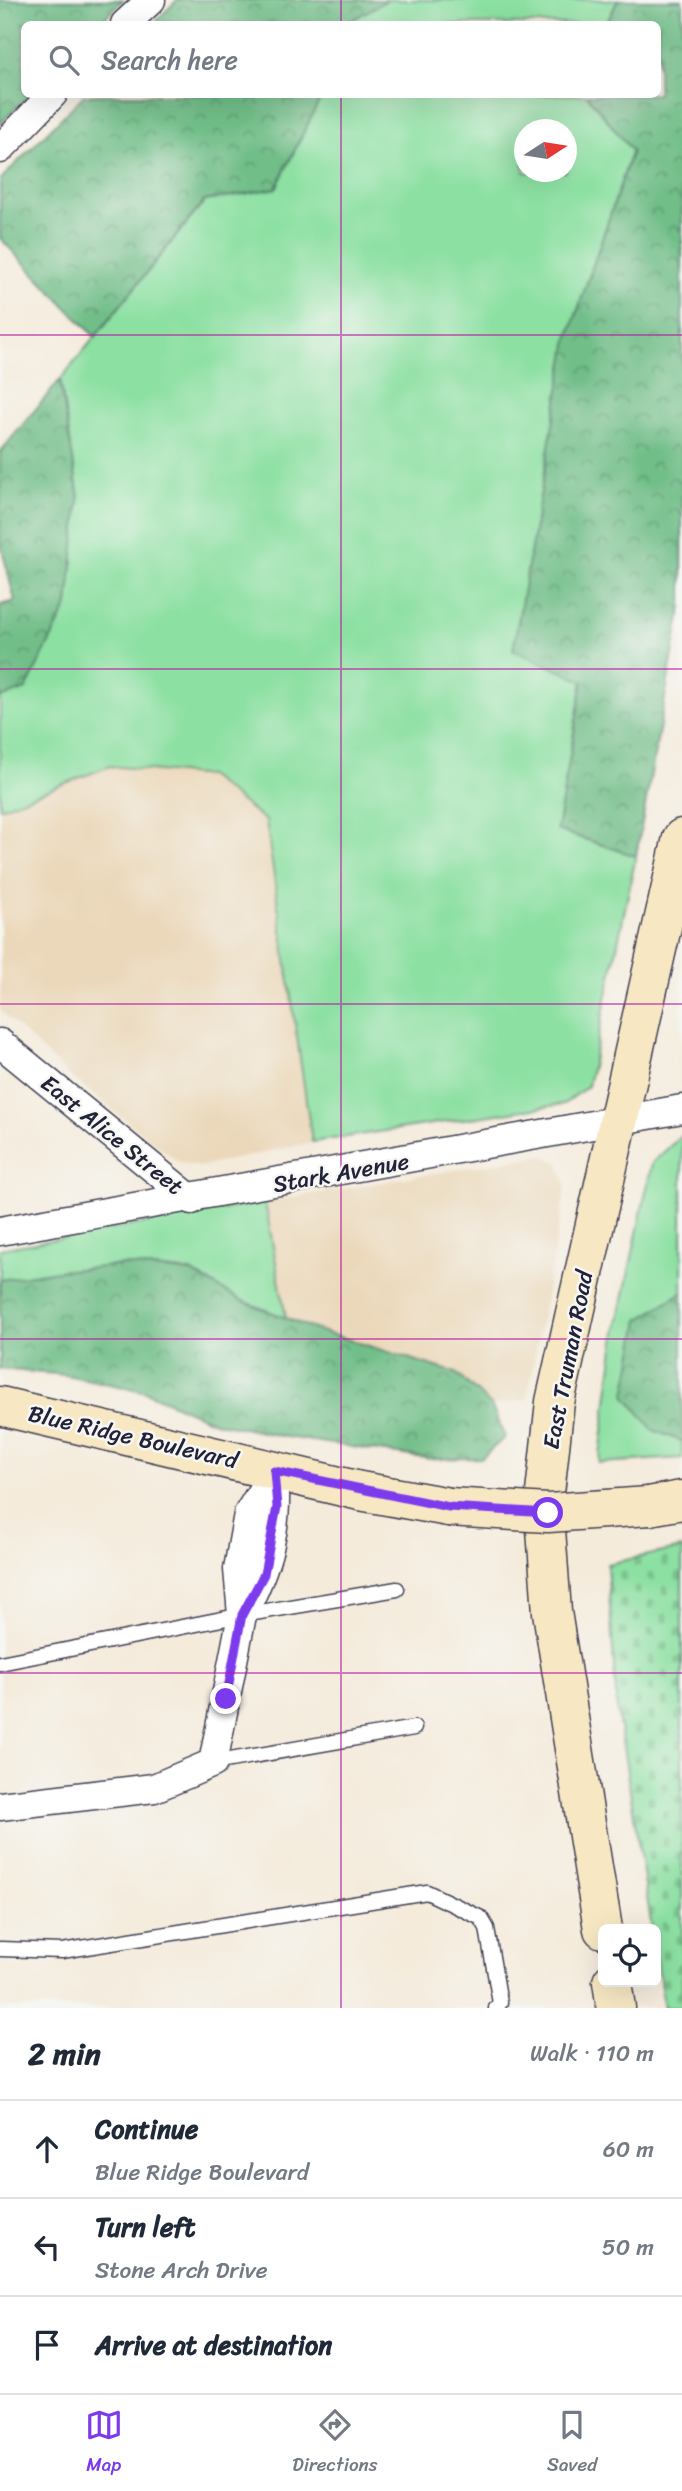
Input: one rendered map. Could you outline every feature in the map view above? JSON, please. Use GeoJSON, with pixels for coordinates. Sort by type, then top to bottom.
{"type":"FeatureCollection","features":[{"type":"Feature","properties":{"kind":"main road","name":"East Truman Road"},"geometry":{"type":"LineString","coordinates":[[602,1924],[552,1612],[544,1502],[555,1402],[682,838]]}},
{"type":"Feature","properties":{"kind":"main road","name":"Blue Ridge Boulevard"},"geometry":{"type":"LineString","coordinates":[[0,1406],[274,1471],[449,1507],[548,1513],[665,1503]]}},
{"type":"Feature","properties":{"kind":"main road"},"geometry":{"type":"LineString","coordinates":[[613,1987],[616,2008]]}},
{"type":"Feature","properties":{"kind":"street"},"geometry":{"type":"LineString","coordinates":[[128,21],[151,0]]}},
{"type":"Feature","properties":{"kind":"street"},"geometry":{"type":"LineString","coordinates":[[0,149],[49,98]]}},
{"type":"Feature","properties":{"kind":"street","name":"East Alice Street"},"geometry":{"type":"LineString","coordinates":[[0,1043],[192,1200]]}},
{"type":"Feature","properties":{"kind":"street","name":"Stark Avenue"},"geometry":{"type":"LineString","coordinates":[[0,1231],[192,1200],[619,1123],[682,1109]]}},
{"type":"Feature","properties":{"kind":"street"},"geometry":{"type":"LineString","coordinates":[[0,1806],[154,1788],[213,1763],[242,1615],[238,1569],[248,1514],[274,1471]]}},
{"type":"Feature","properties":{"kind":"lane"},"geometry":{"type":"LineString","coordinates":[[0,1664],[242,1615],[397,1589]]}},
{"type":"Feature","properties":{"kind":"lane"},"geometry":{"type":"LineString","coordinates":[[213,1763],[414,1728]]}},
{"type":"Feature","properties":{"kind":"lane"},"geometry":{"type":"LineString","coordinates":[[0,1949],[62,1951],[427,1892],[481,1918],[487,1928],[498,2005]]}},
{"type":"Feature","properties":{"kind":"shaded area"},"geometry":{"type":"Polygon","coordinates":[[[110,766],[208,776],[266,821],[312,1142],[199,1167],[177,1161],[65,1072],[0,1010],[0,808],[110,766]]]}},
{"type":"Feature","properties":{"kind":"shaded area"},"geometry":{"type":"Polygon","coordinates":[[[542,1155],[559,1163],[566,1186],[527,1400],[491,1405],[456,1373],[386,1353],[286,1318],[265,1202],[542,1155]]]}},
{"type":"Feature","properties":{"kind":"green space"},"geometry":{"type":"Polygon","coordinates":[[[0,0],[123,0],[102,21],[21,21],[21,98],[26,98],[0,124],[0,0]]]}},
{"type":"Feature","properties":{"kind":"green space"},"geometry":{"type":"Polygon","coordinates":[[[177,0],[387,0],[350,21],[156,21],[177,0]]]}},
{"type":"Feature","properties":{"kind":"green space"},"geometry":{"type":"Polygon","coordinates":[[[387,0],[618,0],[608,21],[350,21],[387,0]]]}},
{"type":"Feature","properties":{"kind":"green space"},"geometry":{"type":"Polygon","coordinates":[[[618,0],[682,0],[682,605],[636,856],[557,830],[583,681],[513,650],[568,339],[632,151],[589,98],[661,98],[661,21],[608,21],[618,0]]]}},
{"type":"Feature","properties":{"kind":"green space"},"geometry":{"type":"Polygon","coordinates":[[[81,98],[321,98],[276,188],[204,201],[95,337],[0,238],[0,180],[81,98]]]}},
{"type":"Feature","properties":{"kind":"green space"},"geometry":{"type":"Polygon","coordinates":[[[321,98],[589,98],[632,150],[568,339],[583,681],[557,830],[636,856],[588,1086],[564,1104],[312,1142],[266,821],[208,776],[110,766],[0,808],[0,698],[26,689],[68,604],[79,498],[60,380],[205,201],[276,188],[321,98]]]}},
{"type":"Feature","properties":{"kind":"green space"},"geometry":{"type":"Polygon","coordinates":[[[60,380],[79,498],[68,605],[26,689],[0,698],[0,605],[15,601],[0,541],[0,452],[60,380]]]}},
{"type":"Feature","properties":{"kind":"green space"},"geometry":{"type":"Polygon","coordinates":[[[682,1135],[682,1292],[639,1320],[653,1430],[682,1441],[682,1458],[599,1463],[616,1332],[652,1163],[682,1135]]]}},
{"type":"Feature","properties":{"kind":"green space"},"geometry":{"type":"Polygon","coordinates":[[[265,1202],[286,1318],[243,1301],[191,1272],[126,1265],[0,1280],[0,1249],[265,1202]]]}},
{"type":"Feature","properties":{"kind":"green space"},"geometry":{"type":"Polygon","coordinates":[[[126,1265],[191,1272],[243,1301],[314,1329],[456,1373],[491,1405],[505,1437],[482,1458],[431,1459],[286,1437],[214,1422],[143,1391],[66,1375],[0,1369],[0,1280],[126,1265]]]}},
{"type":"Feature","properties":{"kind":"green space"},"geometry":{"type":"Polygon","coordinates":[[[682,1292],[682,1441],[653,1430],[625,1395],[639,1320],[682,1292]]]}},
{"type":"Feature","properties":{"kind":"green space"},"geometry":{"type":"Polygon","coordinates":[[[682,1548],[682,2008],[664,2008],[661,1987],[661,1924],[651,1924],[617,1709],[607,1564],[682,1548]]]}},
{"type":"Feature","properties":{"kind":"route"},"geometry":{"type":"LineString","coordinates":[[226,1699],[242,1615],[264,1574],[277,1507],[274,1471],[360,1491],[449,1507],[548,1513]]}}]}
